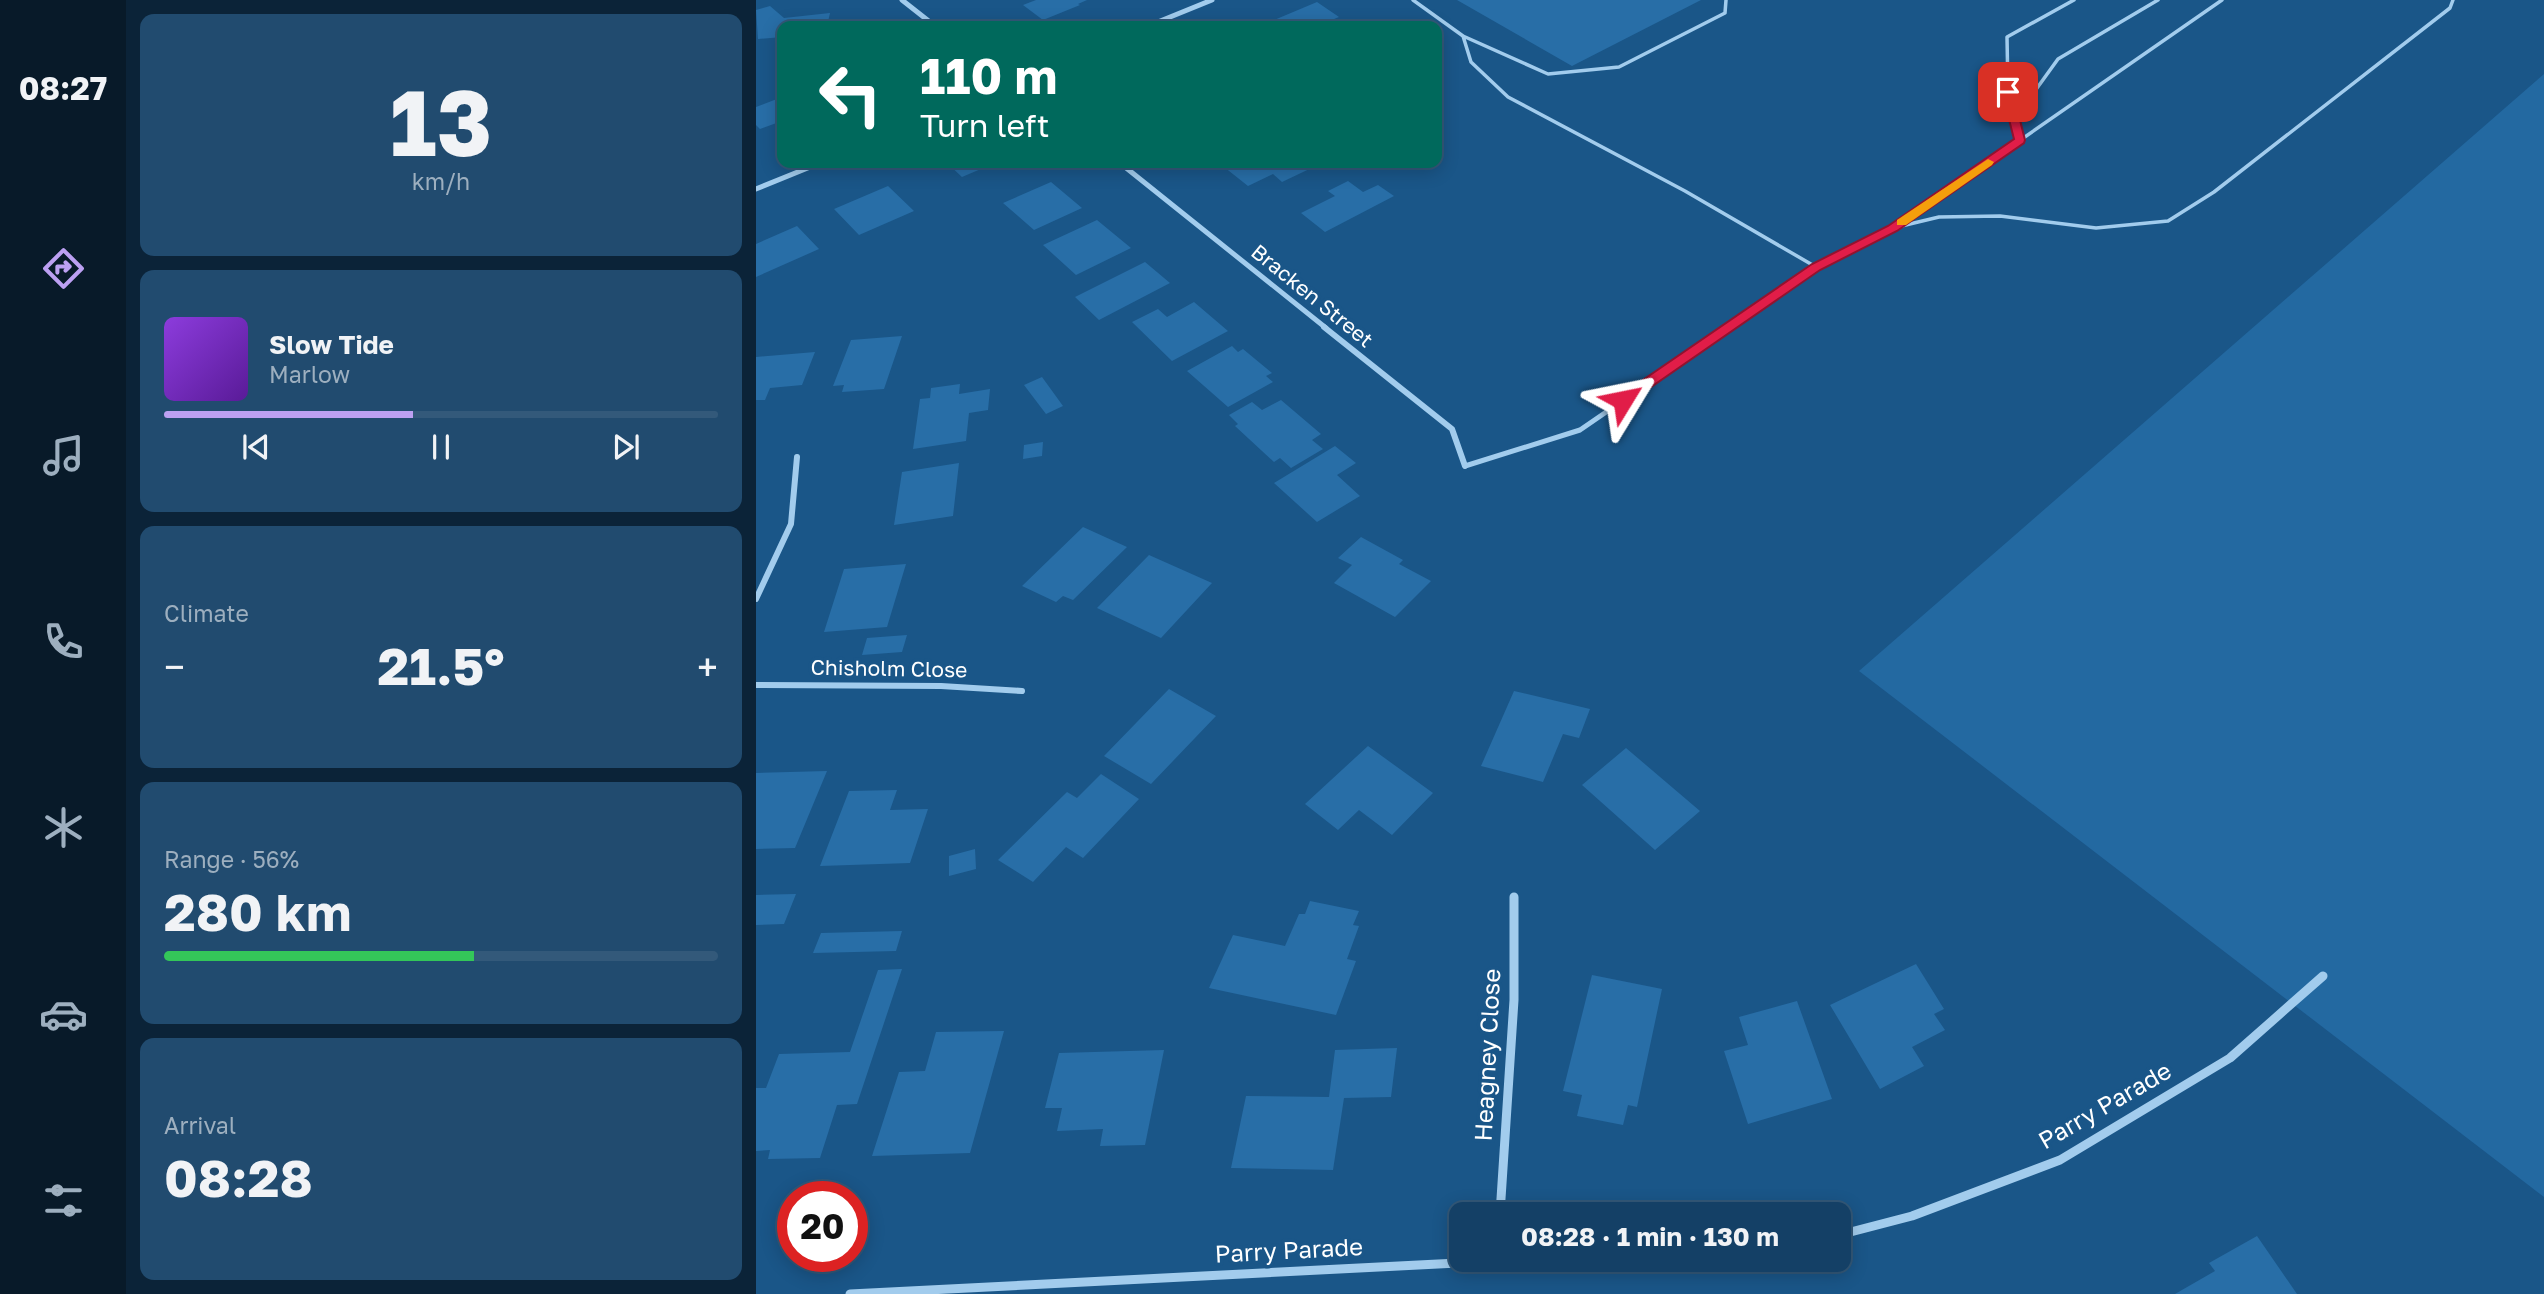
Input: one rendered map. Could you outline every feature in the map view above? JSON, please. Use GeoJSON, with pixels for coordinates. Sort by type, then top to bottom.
{"type":"FeatureCollection","features":[{"type":"Feature","properties":{"kind":"street"},"geometry":{"type":"LineString","coordinates":[[902,0],[929,21]]}},
{"type":"Feature","properties":{"kind":"street"},"geometry":{"type":"LineString","coordinates":[[1160,21],[1212,0]]}},
{"type":"Feature","properties":{"kind":"street"},"geometry":{"type":"LineString","coordinates":[[756,189],[808,168]]}},
{"type":"Feature","properties":{"kind":"street","name":"Bracken Street"},"geometry":{"type":"LineString","coordinates":[[1126,168],[1452,429],[1465,466]]}},
{"type":"Feature","properties":{"kind":"street"},"geometry":{"type":"LineString","coordinates":[[756,599],[791,524],[797,457]]}},
{"type":"Feature","properties":{"kind":"street","name":"Chisholm Close"},"geometry":{"type":"LineString","coordinates":[[756,685],[941,686],[1022,691]]}},
{"type":"Feature","properties":{"kind":"street","name":"Heagney Close"},"geometry":{"type":"LineString","coordinates":[[1501,1202],[1514,1000],[1514,897]]}},
{"type":"Feature","properties":{"kind":"street","name":"Parry Parade"},"geometry":{"type":"LineString","coordinates":[[1851,1232],[1912,1216],[2060,1160],[2230,1058],[2323,976]]}},
{"type":"Feature","properties":{"kind":"street","name":"Parry Parade"},"geometry":{"type":"LineString","coordinates":[[850,1294],[1449,1264]]}},
{"type":"Feature","properties":{"kind":"lane"},"geometry":{"type":"LineString","coordinates":[[1413,0],[1463,36],[1548,74],[1619,67],[1725,13],[1726,0]]}},
{"type":"Feature","properties":{"kind":"lane"},"geometry":{"type":"LineString","coordinates":[[2020,140],[2008,92],[2007,37],[2074,0]]}},
{"type":"Feature","properties":{"kind":"lane"},"geometry":{"type":"LineString","coordinates":[[2014,120],[2058,60],[2158,0]]}},
{"type":"Feature","properties":{"kind":"lane"},"geometry":{"type":"LineString","coordinates":[[1465,466],[1580,430],[1816,267],[1893,228],[2222,0]]}},
{"type":"Feature","properties":{"kind":"lane"},"geometry":{"type":"LineString","coordinates":[[1893,228],[1939,217],[2000,216],[2096,228],[2168,221],[2214,192],[2450,8],[2453,0]]}},
{"type":"Feature","properties":{"kind":"lane"},"geometry":{"type":"LineString","coordinates":[[1463,36],[1471,62],[1508,97],[1685,191],[1816,267]]}},
{"type":"Feature","properties":{"kind":"shaded area"},"geometry":{"type":"Polygon","coordinates":[[[2544,74],[2544,1197],[1859,671],[2544,74]]]}},
{"type":"Feature","properties":{"kind":"building"},"geometry":{"type":"Polygon","coordinates":[[[1036,0],[1087,0],[1043,20],[1023,5],[1036,0]]]}},
{"type":"Feature","properties":{"kind":"building"},"geometry":{"type":"Polygon","coordinates":[[[1457,0],[1701,0],[1572,66],[1457,0]]]}},
{"type":"Feature","properties":{"kind":"building"},"geometry":{"type":"Polygon","coordinates":[[[1317,2],[1339,17],[1329,21],[1272,21],[1317,2]]]}},
{"type":"Feature","properties":{"kind":"building"},"geometry":{"type":"Polygon","coordinates":[[[770,6],[784,18],[830,13],[828,21],[777,21],[777,37],[758,39],[756,10],[770,6]]]}},
{"type":"Feature","properties":{"kind":"building"},"geometry":{"type":"Polygon","coordinates":[[[777,99],[777,123],[760,129],[756,125],[756,107],[777,99]]]}},
{"type":"Feature","properties":{"kind":"building"},"geometry":{"type":"Polygon","coordinates":[[[952,168],[983,168],[962,177],[952,168]]]}},
{"type":"Feature","properties":{"kind":"building"},"geometry":{"type":"Polygon","coordinates":[[[1225,168],[1311,168],[1282,182],[1273,174],[1248,186],[1225,168]]]}},
{"type":"Feature","properties":{"kind":"building"},"geometry":{"type":"Polygon","coordinates":[[[1348,181],[1363,192],[1378,185],[1394,196],[1325,232],[1301,213],[1335,196],[1328,191],[1348,181]]]}},
{"type":"Feature","properties":{"kind":"building"},"geometry":{"type":"Polygon","coordinates":[[[1051,182],[1082,208],[1034,230],[1003,203],[1051,182]]]}},
{"type":"Feature","properties":{"kind":"building"},"geometry":{"type":"Polygon","coordinates":[[[888,186],[914,211],[859,235],[834,209],[888,186]]]}},
{"type":"Feature","properties":{"kind":"building"},"geometry":{"type":"Polygon","coordinates":[[[1097,220],[1131,248],[1076,275],[1043,245],[1097,220]]]}},
{"type":"Feature","properties":{"kind":"building"},"geometry":{"type":"Polygon","coordinates":[[[797,226],[819,249],[756,277],[756,244],[797,226]]]}},
{"type":"Feature","properties":{"kind":"building"},"geometry":{"type":"Polygon","coordinates":[[[1145,262],[1170,283],[1099,320],[1075,297],[1145,262]]]}},
{"type":"Feature","properties":{"kind":"building"},"geometry":{"type":"Polygon","coordinates":[[[1194,302],[1228,331],[1172,361],[1132,322],[1158,309],[1167,317],[1194,302]]]}},
{"type":"Feature","properties":{"kind":"building"},"geometry":{"type":"Polygon","coordinates":[[[902,336],[884,389],[842,392],[844,385],[833,386],[851,340],[902,336]]]}},
{"type":"Feature","properties":{"kind":"building"},"geometry":{"type":"Polygon","coordinates":[[[1232,346],[1238,352],[1243,349],[1272,373],[1266,376],[1273,382],[1228,407],[1187,371],[1232,346]]]}},
{"type":"Feature","properties":{"kind":"building"},"geometry":{"type":"Polygon","coordinates":[[[815,352],[802,385],[770,388],[765,400],[756,400],[756,357],[815,352]]]}},
{"type":"Feature","properties":{"kind":"building"},"geometry":{"type":"Polygon","coordinates":[[[1042,377],[1063,406],[1046,414],[1024,385],[1042,377]]]}},
{"type":"Feature","properties":{"kind":"building"},"geometry":{"type":"Polygon","coordinates":[[[960,384],[959,394],[990,389],[988,410],[969,413],[966,441],[913,449],[920,399],[930,398],[931,388],[960,384]]]}},
{"type":"Feature","properties":{"kind":"building"},"geometry":{"type":"Polygon","coordinates":[[[1281,400],[1321,434],[1312,440],[1323,449],[1291,468],[1280,458],[1274,462],[1235,426],[1238,424],[1229,415],[1252,402],[1262,410],[1281,400]]]}},
{"type":"Feature","properties":{"kind":"building"},"geometry":{"type":"Polygon","coordinates":[[[1043,442],[1042,456],[1023,459],[1024,445],[1043,442]]]}},
{"type":"Feature","properties":{"kind":"building"},"geometry":{"type":"Polygon","coordinates":[[[1335,446],[1356,463],[1337,475],[1360,496],[1317,522],[1274,483],[1335,446]]]}},
{"type":"Feature","properties":{"kind":"building"},"geometry":{"type":"Polygon","coordinates":[[[959,463],[953,516],[894,525],[902,472],[959,463]]]}},
{"type":"Feature","properties":{"kind":"building"},"geometry":{"type":"Polygon","coordinates":[[[1083,527],[1127,547],[1073,600],[1063,596],[1056,602],[1022,586],[1083,527]]]}},
{"type":"Feature","properties":{"kind":"building"},"geometry":{"type":"Polygon","coordinates":[[[1361,537],[1403,560],[1399,564],[1431,581],[1395,617],[1334,583],[1352,565],[1338,558],[1361,537]]]}},
{"type":"Feature","properties":{"kind":"building"},"geometry":{"type":"Polygon","coordinates":[[[1149,555],[1212,583],[1161,638],[1097,608],[1149,555]]]}},
{"type":"Feature","properties":{"kind":"building"},"geometry":{"type":"Polygon","coordinates":[[[906,564],[887,627],[824,632],[844,569],[906,564]]]}},
{"type":"Feature","properties":{"kind":"building"},"geometry":{"type":"Polygon","coordinates":[[[907,635],[902,652],[862,655],[867,638],[907,635]]]}},
{"type":"Feature","properties":{"kind":"building"},"geometry":{"type":"Polygon","coordinates":[[[1169,689],[1216,716],[1151,784],[1104,756],[1169,689]]]}},
{"type":"Feature","properties":{"kind":"building"},"geometry":{"type":"Polygon","coordinates":[[[1514,691],[1590,709],[1579,738],[1563,734],[1543,782],[1481,766],[1514,691]]]}},
{"type":"Feature","properties":{"kind":"building"},"geometry":{"type":"Polygon","coordinates":[[[1368,746],[1433,793],[1392,835],[1359,810],[1338,830],[1305,804],[1368,746]]]}},
{"type":"Feature","properties":{"kind":"building"},"geometry":{"type":"Polygon","coordinates":[[[1626,748],[1700,811],[1655,850],[1582,785],[1626,748]]]}},
{"type":"Feature","properties":{"kind":"building"},"geometry":{"type":"Polygon","coordinates":[[[827,771],[795,848],[756,849],[756,773],[827,771]]]}},
{"type":"Feature","properties":{"kind":"building"},"geometry":{"type":"Polygon","coordinates":[[[1101,774],[1139,799],[1083,858],[1066,847],[1033,882],[998,860],[1067,792],[1077,798],[1101,774]]]}},
{"type":"Feature","properties":{"kind":"building"},"geometry":{"type":"Polygon","coordinates":[[[897,790],[890,810],[928,809],[910,863],[820,866],[849,791],[897,790]]]}},
{"type":"Feature","properties":{"kind":"building"},"geometry":{"type":"Polygon","coordinates":[[[975,849],[976,869],[949,876],[949,856],[975,849]]]}},
{"type":"Feature","properties":{"kind":"building"},"geometry":{"type":"Polygon","coordinates":[[[796,894],[784,924],[756,925],[756,895],[796,894]]]}},
{"type":"Feature","properties":{"kind":"building"},"geometry":{"type":"Polygon","coordinates":[[[1310,901],[1359,911],[1353,925],[1359,926],[1347,959],[1356,961],[1336,1015],[1209,988],[1233,935],[1285,946],[1299,914],[1305,914],[1310,901]]]}},
{"type":"Feature","properties":{"kind":"building"},"geometry":{"type":"Polygon","coordinates":[[[902,931],[896,951],[813,953],[821,933],[902,931]]]}},
{"type":"Feature","properties":{"kind":"building"},"geometry":{"type":"Polygon","coordinates":[[[1916,964],[1944,1009],[1934,1014],[1945,1030],[1912,1047],[1924,1066],[1880,1089],[1830,1005],[1916,964]]]}},
{"type":"Feature","properties":{"kind":"building"},"geometry":{"type":"Polygon","coordinates":[[[902,969],[857,1104],[837,1105],[820,1158],[768,1159],[770,1150],[756,1151],[756,1088],[766,1088],[779,1054],[850,1052],[878,970],[902,969]]]}},
{"type":"Feature","properties":{"kind":"building"},"geometry":{"type":"Polygon","coordinates":[[[1592,975],[1662,989],[1637,1107],[1628,1105],[1623,1125],[1577,1116],[1582,1095],[1563,1091],[1592,975]]]}},
{"type":"Feature","properties":{"kind":"building"},"geometry":{"type":"Polygon","coordinates":[[[1797,1001],[1832,1099],[1748,1124],[1724,1051],[1748,1045],[1739,1017],[1797,1001]]]}},
{"type":"Feature","properties":{"kind":"building"},"geometry":{"type":"Polygon","coordinates":[[[1004,1031],[970,1153],[872,1156],[899,1072],[925,1071],[936,1032],[1004,1031]]]}},
{"type":"Feature","properties":{"kind":"building"},"geometry":{"type":"Polygon","coordinates":[[[1397,1048],[1391,1097],[1344,1098],[1333,1170],[1231,1168],[1246,1096],[1329,1097],[1335,1050],[1397,1048]]]}},
{"type":"Feature","properties":{"kind":"building"},"geometry":{"type":"Polygon","coordinates":[[[1164,1050],[1145,1145],[1100,1146],[1103,1129],[1057,1131],[1062,1108],[1045,1108],[1059,1053],[1164,1050]]]}},
{"type":"Feature","properties":{"kind":"building"},"geometry":{"type":"Polygon","coordinates":[[[2257,1236],[2297,1294],[2175,1294],[2215,1271],[2209,1263],[2257,1236]]]}},
{"type":"Feature","properties":{"kind":"slow traffic"},"geometry":{"type":"LineString","coordinates":[[1902,222],[1988,162]]}},
{"type":"Feature","properties":{"kind":"route"},"geometry":{"type":"LineString","coordinates":[[1623,400],[1816,267],[1893,228],[2020,140],[2008,92]]}}]}
